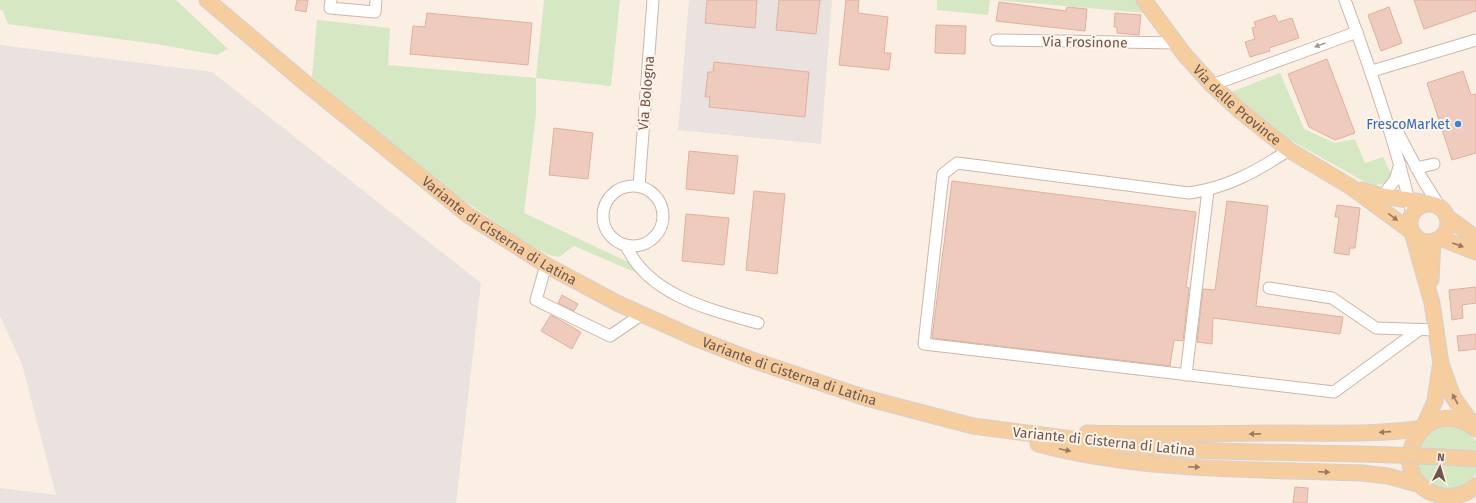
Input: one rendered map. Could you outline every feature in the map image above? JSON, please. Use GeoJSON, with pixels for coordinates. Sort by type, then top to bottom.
{"type":"FeatureCollection","features":[{"type":"Feature","properties":{"kind":"main road","name":"Variante di Cisterna di Latina"},"geometry":{"type":"LineString","coordinates":[[207,0],[454,205],[508,243],[546,266],[641,315],[726,350],[866,398],[973,426],[1118,446],[1204,451],[1376,453],[1476,459]]}},
{"type":"Feature","properties":{"kind":"main road","name":"Via delle Province"},"geometry":{"type":"LineString","coordinates":[[1144,0],[1175,43],[1212,85],[1239,110],[1289,150],[1351,187],[1421,240],[1437,240],[1476,252]]}},
{"type":"Feature","properties":{"kind":"main road","name":"Via delle Province"},"geometry":{"type":"LineString","coordinates":[[1351,187],[1410,206]]}},
{"type":"Feature","properties":{"kind":"main road"},"geometry":{"type":"LineString","coordinates":[[1432,303],[1412,232],[1410,206],[1416,208],[1438,209],[1476,238]]}},
{"type":"Feature","properties":{"kind":"main road"},"geometry":{"type":"LineString","coordinates":[[1438,209],[1447,229],[1437,240],[1431,261],[1432,303],[1441,364],[1453,397],[1476,429]]}},
{"type":"Feature","properties":{"kind":"main road"},"geometry":{"type":"LineString","coordinates":[[1424,428],[1435,401],[1441,364]]}},
{"type":"Feature","properties":{"kind":"main road"},"geometry":{"type":"LineString","coordinates":[[1476,429],[1466,422],[1456,419],[1444,419],[1433,422],[1424,428],[1414,440],[1410,456],[1410,467],[1414,477],[1421,485],[1439,499],[1464,494],[1476,486]]}},
{"type":"Feature","properties":{"kind":"main road"},"geometry":{"type":"LineString","coordinates":[[973,426],[1082,433],[1168,435],[1376,433],[1424,428]]}},
{"type":"Feature","properties":{"kind":"main road"},"geometry":{"type":"LineString","coordinates":[[973,426],[1051,447],[1109,458],[1198,467],[1377,474],[1421,485]]}},
{"type":"Feature","properties":{"kind":"main road"},"geometry":{"type":"LineString","coordinates":[[1470,503],[1476,489]]}},
{"type":"Feature","properties":{"kind":"street"},"geometry":{"type":"LineString","coordinates":[[331,0],[330,8],[375,12],[376,0]]}},
{"type":"Feature","properties":{"kind":"street","name":"Via Bologna"},"geometry":{"type":"LineString","coordinates":[[639,186],[654,0]]}},
{"type":"Feature","properties":{"kind":"street"},"geometry":{"type":"LineString","coordinates":[[1345,0],[1382,102],[1400,161],[1410,206]]}},
{"type":"Feature","properties":{"kind":"street"},"geometry":{"type":"LineString","coordinates":[[1212,85],[1357,32]]}},
{"type":"Feature","properties":{"kind":"street","name":"Via Frosinone"},"geometry":{"type":"LineString","coordinates":[[996,40],[1175,43]]}},
{"type":"Feature","properties":{"kind":"street"},"geometry":{"type":"LineString","coordinates":[[1372,71],[1476,40]]}},
{"type":"Feature","properties":{"kind":"street"},"geometry":{"type":"LineString","coordinates":[[1382,102],[1438,209]]}},
{"type":"Feature","properties":{"kind":"street"},"geometry":{"type":"LineString","coordinates":[[1289,150],[1256,172],[1208,190],[1189,193],[957,163],[943,174],[924,344],[1334,392],[1419,330]]}},
{"type":"Feature","properties":{"kind":"street"},"geometry":{"type":"LineString","coordinates":[[1382,196],[1395,180],[1400,161]]}},
{"type":"Feature","properties":{"kind":"street"},"geometry":{"type":"LineString","coordinates":[[1416,168],[1434,164]]}},
{"type":"Feature","properties":{"kind":"street"},"geometry":{"type":"LineString","coordinates":[[628,186],[639,186],[648,190],[656,197],[662,206],[663,217],[658,232],[647,243],[637,246],[626,245],[616,241],[609,234],[604,225],[603,215],[605,204],[610,196],[618,189],[628,186]]}},
{"type":"Feature","properties":{"kind":"street"},"geometry":{"type":"LineString","coordinates":[[1186,375],[1208,190]]}},
{"type":"Feature","properties":{"kind":"street"},"geometry":{"type":"LineString","coordinates":[[626,245],[634,261],[641,269],[653,280],[672,292],[718,312],[758,323]]}},
{"type":"Feature","properties":{"kind":"street"},"geometry":{"type":"LineString","coordinates":[[546,266],[536,300],[610,336],[641,315]]}},
{"type":"Feature","properties":{"kind":"street"},"geometry":{"type":"LineString","coordinates":[[1269,288],[1332,298],[1376,328],[1436,330]]}},
{"type":"Feature","properties":{"kind":"shaded area"},"geometry":{"type":"Polygon","coordinates":[[[689,0],[832,0],[821,144],[678,130],[689,0]]]}},
{"type":"Feature","properties":{"kind":"shaded area"},"geometry":{"type":"Polygon","coordinates":[[[0,45],[212,72],[481,283],[456,503],[0,503],[0,488],[56,495],[22,364],[0,316],[0,45]]]}},
{"type":"Feature","properties":{"kind":"green space"},"geometry":{"type":"Polygon","coordinates":[[[0,0],[176,0],[228,49],[217,55],[156,44],[8,24],[3,11],[0,9],[0,0]]]}},
{"type":"Feature","properties":{"kind":"green space"},"geometry":{"type":"Polygon","coordinates":[[[544,0],[620,0],[611,86],[536,78],[544,0]]]}},
{"type":"Feature","properties":{"kind":"green space"},"geometry":{"type":"Polygon","coordinates":[[[937,0],[990,0],[988,15],[937,10],[937,0]]]}},
{"type":"Feature","properties":{"kind":"green space"},"geometry":{"type":"Polygon","coordinates":[[[995,0],[1138,0],[1146,13],[995,0]]]}},
{"type":"Feature","properties":{"kind":"green space"},"geometry":{"type":"Polygon","coordinates":[[[317,20],[390,28],[388,65],[536,78],[536,114],[524,213],[628,262],[637,273],[574,246],[559,257],[549,255],[528,244],[444,187],[312,77],[317,20]]]}},
{"type":"Feature","properties":{"kind":"green space"},"geometry":{"type":"Polygon","coordinates":[[[1280,73],[1304,129],[1335,143],[1355,139],[1365,163],[1383,157],[1392,176],[1387,183],[1372,186],[1283,136],[1231,92],[1280,73]]]}},
{"type":"Feature","properties":{"kind":"green space"},"geometry":{"type":"Polygon","coordinates":[[[1455,425],[1465,429],[1476,441],[1476,474],[1468,483],[1459,488],[1439,488],[1429,484],[1422,477],[1418,467],[1418,448],[1421,441],[1433,428],[1455,425]]]}},
{"type":"Feature","properties":{"kind":"building"},"geometry":{"type":"Polygon","coordinates":[[[297,0],[308,0],[306,12],[295,10],[297,0]]]}},
{"type":"Feature","properties":{"kind":"building"},"geometry":{"type":"Polygon","coordinates":[[[707,0],[757,0],[755,28],[705,23],[707,0]]]}},
{"type":"Feature","properties":{"kind":"building"},"geometry":{"type":"Polygon","coordinates":[[[779,0],[820,0],[816,34],[776,30],[779,0]]]}},
{"type":"Feature","properties":{"kind":"building"},"geometry":{"type":"Polygon","coordinates":[[[846,0],[859,0],[858,13],[888,17],[884,53],[891,53],[889,70],[839,65],[846,0]]]}},
{"type":"Feature","properties":{"kind":"building"},"geometry":{"type":"Polygon","coordinates":[[[1414,0],[1476,0],[1476,11],[1424,29],[1414,0]]]}},
{"type":"Feature","properties":{"kind":"building"},"geometry":{"type":"Polygon","coordinates":[[[999,2],[1066,11],[1067,7],[1087,9],[1085,31],[996,21],[999,2]]]}},
{"type":"Feature","properties":{"kind":"building"},"geometry":{"type":"Polygon","coordinates":[[[1389,7],[1402,43],[1381,51],[1368,15],[1389,7]]]}},
{"type":"Feature","properties":{"kind":"building"},"geometry":{"type":"Polygon","coordinates":[[[427,13],[532,23],[528,65],[410,54],[413,26],[425,27],[427,13]]]}},
{"type":"Feature","properties":{"kind":"building"},"geometry":{"type":"Polygon","coordinates":[[[1115,13],[1141,15],[1139,35],[1117,33],[1117,27],[1114,27],[1115,13]]]}},
{"type":"Feature","properties":{"kind":"building"},"geometry":{"type":"Polygon","coordinates":[[[1275,15],[1278,22],[1292,18],[1299,38],[1269,48],[1270,51],[1250,57],[1245,42],[1255,39],[1252,28],[1256,27],[1254,22],[1275,15]]]}},
{"type":"Feature","properties":{"kind":"building"},"geometry":{"type":"Polygon","coordinates":[[[936,25],[966,26],[965,54],[935,53],[936,25]]]}},
{"type":"Feature","properties":{"kind":"building"},"geometry":{"type":"Polygon","coordinates":[[[1327,59],[1355,133],[1335,140],[1309,127],[1288,74],[1327,59]]]}},
{"type":"Feature","properties":{"kind":"building"},"geometry":{"type":"Polygon","coordinates":[[[714,62],[809,72],[805,117],[709,107],[710,97],[705,97],[708,72],[713,72],[714,62]]]}},
{"type":"Feature","properties":{"kind":"building","name":"FrescoMarket"},"geometry":{"type":"Polygon","coordinates":[[[1463,71],[1471,95],[1476,94],[1476,153],[1452,160],[1427,83],[1463,71]]]}},
{"type":"Feature","properties":{"kind":"building"},"geometry":{"type":"Polygon","coordinates":[[[554,128],[593,133],[588,179],[549,175],[554,128]]]}},
{"type":"Feature","properties":{"kind":"building"},"geometry":{"type":"Polygon","coordinates":[[[689,151],[738,156],[734,194],[686,189],[689,151]]]}},
{"type":"Feature","properties":{"kind":"building"},"geometry":{"type":"Polygon","coordinates":[[[952,181],[1196,212],[1186,287],[1189,288],[1183,341],[1174,340],[1170,366],[932,338],[952,181]]]}},
{"type":"Feature","properties":{"kind":"building"},"geometry":{"type":"Polygon","coordinates":[[[754,191],[785,194],[777,274],[746,270],[754,191]]]}},
{"type":"Feature","properties":{"kind":"building"},"geometry":{"type":"Polygon","coordinates":[[[1227,201],[1268,206],[1256,306],[1343,317],[1340,334],[1213,318],[1212,344],[1197,342],[1203,289],[1215,290],[1227,201]]]}},
{"type":"Feature","properties":{"kind":"building"},"geometry":{"type":"Polygon","coordinates":[[[1337,205],[1360,208],[1355,248],[1350,248],[1349,255],[1334,253],[1339,217],[1335,217],[1337,205]]]}},
{"type":"Feature","properties":{"kind":"building"},"geometry":{"type":"Polygon","coordinates":[[[686,214],[729,218],[724,265],[682,261],[686,214]]]}},
{"type":"Feature","properties":{"kind":"building"},"geometry":{"type":"Polygon","coordinates":[[[1476,287],[1476,303],[1462,305],[1463,318],[1452,320],[1449,290],[1476,287]]]}},
{"type":"Feature","properties":{"kind":"building"},"geometry":{"type":"Polygon","coordinates":[[[562,295],[578,304],[574,311],[558,303],[562,295]]]}},
{"type":"Feature","properties":{"kind":"building"},"geometry":{"type":"Polygon","coordinates":[[[551,315],[581,332],[572,349],[541,331],[551,315]]]}},
{"type":"Feature","properties":{"kind":"building"},"geometry":{"type":"Polygon","coordinates":[[[1476,334],[1476,349],[1459,351],[1457,336],[1476,334]]]}},
{"type":"Feature","properties":{"kind":"building"},"geometry":{"type":"Polygon","coordinates":[[[1295,487],[1308,488],[1307,503],[1293,503],[1295,487]]]}},
{"type":"Feature","properties":{"kind":"place","name":"FrescoMarket"},"geometry":{"type":"Point","coordinates":[1458,124]}}]}
